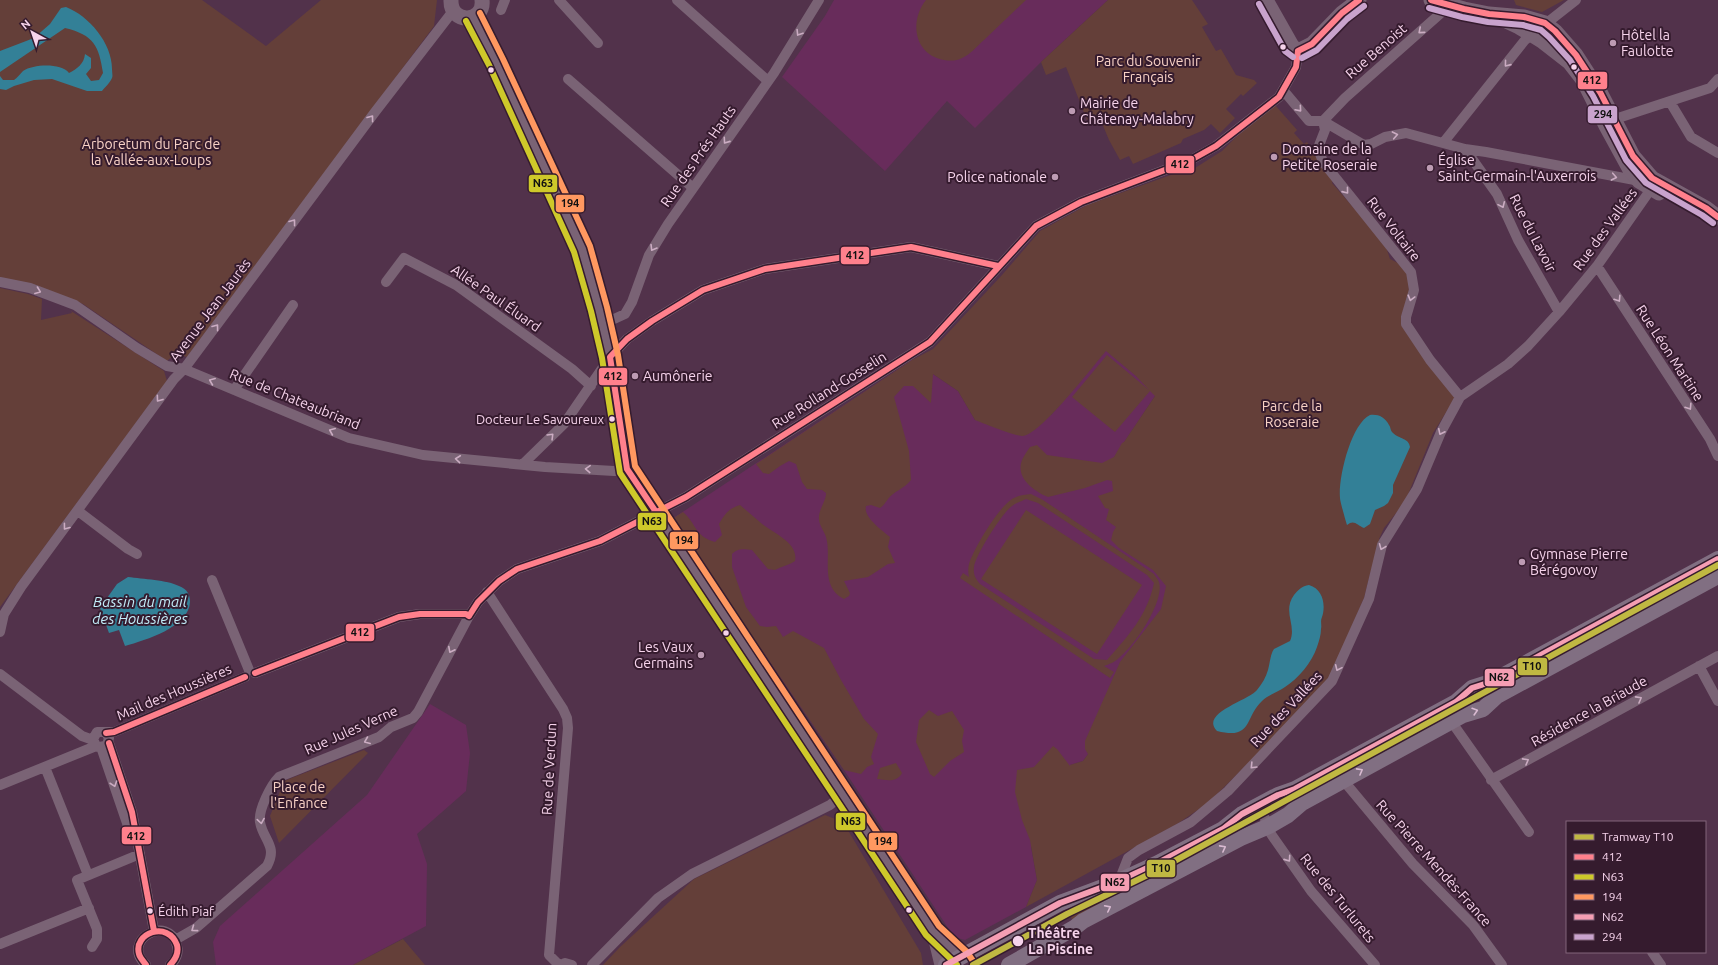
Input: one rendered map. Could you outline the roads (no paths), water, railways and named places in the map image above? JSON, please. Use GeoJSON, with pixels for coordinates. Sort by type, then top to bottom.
{"type":"FeatureCollection","features":[{"type":"Feature","properties":{"kind":"main road"},"geometry":{"type":"LineString","coordinates":[[452,6],[458,16],[466,18],[473,17],[478,14],[481,9],[482,0]]}},
{"type":"Feature","properties":{"kind":"main road"},"geometry":{"type":"LineString","coordinates":[[1266,0],[1292,46],[1298,51],[1312,44],[1342,13],[1359,0]]}},
{"type":"Feature","properties":{"kind":"main road"},"geometry":{"type":"LineString","coordinates":[[1431,0],[1489,14],[1524,17],[1545,23],[1555,31],[1576,55],[1615,119],[1648,183]]}},
{"type":"Feature","properties":{"kind":"main road"},"geometry":{"type":"LineString","coordinates":[[1489,14],[1512,23],[1532,34],[1569,62],[1583,80],[1630,170],[1648,183],[1706,208],[1718,218]]}},
{"type":"Feature","properties":{"kind":"main road"},"geometry":{"type":"LineString","coordinates":[[473,17],[496,62],[582,249],[603,324],[610,357],[626,469],[933,931],[964,961]]}},
{"type":"Feature","properties":{"kind":"main road"},"geometry":{"type":"LineString","coordinates":[[946,965],[964,961],[1060,903],[1119,881],[1188,848],[1223,829],[1242,814],[1278,795],[1295,789],[1456,702],[1472,688],[1491,682],[1718,560]]}},
{"type":"Feature","properties":{"kind":"main road"},"geometry":{"type":"LineString","coordinates":[[1009,965],[1074,928],[1082,921],[1240,838],[1269,826],[1288,815],[1302,803],[1451,721],[1463,715],[1483,709],[1497,696],[1718,576]]}},
{"type":"Feature","properties":{"kind":"main road"},"geometry":{"type":"LineString","coordinates":[[933,931],[942,965]]}},
{"type":"Feature","properties":{"kind":"street"},"geometry":{"type":"LineString","coordinates":[[501,10],[505,0]]}},
{"type":"Feature","properties":{"kind":"street"},"geometry":{"type":"LineString","coordinates":[[559,0],[598,43]]}},
{"type":"Feature","properties":{"kind":"street"},"geometry":{"type":"LineString","coordinates":[[677,0],[768,81]]}},
{"type":"Feature","properties":{"kind":"street","name":"Rue des Prés Hauts"},"geometry":{"type":"LineString","coordinates":[[603,324],[626,314],[649,256],[668,224],[768,81],[819,0]]}},
{"type":"Feature","properties":{"kind":"street"},"geometry":{"type":"LineString","coordinates":[[1443,143],[1532,34],[1576,0]]}},
{"type":"Feature","properties":{"kind":"street","name":"Rue Benoist"},"geometry":{"type":"LineString","coordinates":[[1323,121],[1345,98],[1450,5]]}},
{"type":"Feature","properties":{"kind":"street","name":"Avenue Jean Jaurès"},"geometry":{"type":"LineString","coordinates":[[0,632],[4,614],[21,587],[174,379],[184,370],[452,6]]}},
{"type":"Feature","properties":{"kind":"street","name":"Rue Rolland-Gosselin"},"geometry":{"type":"LineString","coordinates":[[656,512],[686,498],[930,342],[1036,226],[1081,202],[1191,160],[1216,146],[1236,132],[1279,97],[1296,67],[1298,51]]}},
{"type":"Feature","properties":{"kind":"street"},"geometry":{"type":"LineString","coordinates":[[568,79],[693,188]]}},
{"type":"Feature","properties":{"kind":"street"},"geometry":{"type":"LineString","coordinates":[[1615,119],[1710,88],[1718,79]]}},
{"type":"Feature","properties":{"kind":"street"},"geometry":{"type":"LineString","coordinates":[[1283,90],[1309,121],[1323,121],[1364,145],[1371,144],[1385,137],[1406,133],[1465,149],[1648,183]]}},
{"type":"Feature","properties":{"kind":"street"},"geometry":{"type":"LineString","coordinates":[[1670,102],[1691,137],[1718,153]]}},
{"type":"Feature","properties":{"kind":"street","name":"Rue Voltaire"},"geometry":{"type":"LineString","coordinates":[[1323,121],[1325,130],[1318,148],[1323,162],[1402,258],[1411,272],[1414,290],[1406,317],[1406,324],[1430,360],[1460,397]]}},
{"type":"Feature","properties":{"kind":"street","name":"Rue du Lavoir"},"geometry":{"type":"LineString","coordinates":[[1465,149],[1497,194],[1518,240],[1559,312]]}},
{"type":"Feature","properties":{"kind":"street","name":"Rue des Vallées"},"geometry":{"type":"LineString","coordinates":[[1119,881],[1128,858],[1139,850],[1191,822],[1228,791],[1332,681],[1369,599],[1382,546],[1417,489],[1441,432],[1460,397],[1508,364],[1528,346],[1559,312],[1597,266],[1648,183]]}},
{"type":"Feature","properties":{"kind":"street"},"geometry":{"type":"LineString","coordinates":[[523,464],[564,424],[610,357],[627,339],[652,321],[703,290],[765,269],[911,247],[998,266]]}},
{"type":"Feature","properties":{"kind":"street","name":"Allée Paul Éluard"},"geometry":{"type":"LineString","coordinates":[[386,282],[404,258],[456,284],[572,369],[591,386]]}},
{"type":"Feature","properties":{"kind":"street","name":"Rue Léon Martine"},"geometry":{"type":"LineString","coordinates":[[1597,266],[1714,436],[1718,456]]}},
{"type":"Feature","properties":{"kind":"street","name":"Rue de Chateaubriand"},"geometry":{"type":"LineString","coordinates":[[0,282],[30,288],[75,305],[137,348],[167,366],[184,370],[349,438],[423,455],[607,470],[626,469]]}},
{"type":"Feature","properties":{"kind":"street"},"geometry":{"type":"LineString","coordinates":[[234,390],[294,305]]}},
{"type":"Feature","properties":{"kind":"street"},"geometry":{"type":"LineString","coordinates":[[78,511],[128,549],[137,554]]}},
{"type":"Feature","properties":{"kind":"street","name":"Rue Jules Verne"},"geometry":{"type":"LineString","coordinates":[[175,940],[196,928],[267,866],[271,858],[271,850],[260,822],[260,814],[274,782],[279,777],[379,737],[391,727],[413,718],[418,712],[469,616],[478,602],[499,581],[518,569],[600,541],[656,512]]}},
{"type":"Feature","properties":{"kind":"street"},"geometry":{"type":"LineString","coordinates":[[212,580],[250,673]]}},
{"type":"Feature","properties":{"kind":"street","name":"Rue de Verdun"},"geometry":{"type":"LineString","coordinates":[[488,592],[563,709],[567,718],[568,728],[549,955],[560,965],[566,963],[572,965]]}},
{"type":"Feature","properties":{"kind":"street","name":"Mail des Houssières"},"geometry":{"type":"LineString","coordinates":[[0,785],[45,767],[250,673],[399,617],[420,614],[466,614],[469,616]]}},
{"type":"Feature","properties":{"kind":"street","name":"Résidence la Briaude"},"geometry":{"type":"LineString","coordinates":[[1491,780],[1718,656]]}},
{"type":"Feature","properties":{"kind":"street"},"geometry":{"type":"LineString","coordinates":[[1699,666],[1718,701]]}},
{"type":"Feature","properties":{"kind":"street"},"geometry":{"type":"LineString","coordinates":[[0,674],[82,736],[104,740],[132,812],[154,930]]}},
{"type":"Feature","properties":{"kind":"street"},"geometry":{"type":"LineString","coordinates":[[1451,721],[1529,832]]}},
{"type":"Feature","properties":{"kind":"street"},"geometry":{"type":"LineString","coordinates":[[45,767],[88,875]]}},
{"type":"Feature","properties":{"kind":"street","name":"Rue Pierre Mendès-France"},"geometry":{"type":"LineString","coordinates":[[1343,780],[1413,864],[1473,925],[1502,965]]}},
{"type":"Feature","properties":{"kind":"street"},"geometry":{"type":"LineString","coordinates":[[592,965],[658,898],[692,874],[830,805],[843,794]]}},
{"type":"Feature","properties":{"kind":"street","name":"Rue des Turlurets"},"geometry":{"type":"LineString","coordinates":[[1258,806],[1269,826],[1271,834],[1311,891],[1375,965]]}},
{"type":"Feature","properties":{"kind":"street"},"geometry":{"type":"LineString","coordinates":[[92,947],[97,939],[97,929],[77,880],[140,854]]}},
{"type":"Feature","properties":{"kind":"street"},"geometry":{"type":"LineString","coordinates":[[0,944],[89,908]]}},
{"type":"Feature","properties":{"kind":"street"},"geometry":{"type":"LineString","coordinates":[[142,964],[139,952],[141,941],[144,936],[154,930],[164,931],[175,940],[178,952],[176,958],[170,965]]}},
{"type":"Feature","properties":{"kind":"street"},"geometry":{"type":"LineString","coordinates":[[1653,953],[1661,965]]}},
{"type":"Feature","properties":{"kind":"water"},"geometry":{"type":"Polygon","coordinates":[[[66,7],[83,17],[104,40],[111,59],[112,76],[109,83],[102,91],[87,91],[52,79],[34,80],[6,90],[0,89],[0,76],[3,80],[14,80],[23,71],[40,66],[60,67],[69,73],[80,66],[85,54],[91,58],[91,68],[86,74],[91,81],[99,80],[103,73],[97,49],[89,38],[83,34],[65,28],[0,72],[0,51],[34,38],[50,24],[61,8],[66,7]]]}},
{"type":"Feature","properties":{"kind":"water"},"geometry":{"type":"Polygon","coordinates":[[[1370,415],[1376,415],[1383,418],[1390,426],[1391,431],[1406,440],[1410,447],[1393,485],[1393,493],[1388,503],[1375,510],[1370,524],[1364,528],[1356,523],[1349,523],[1347,525],[1340,500],[1340,489],[1347,452],[1357,429],[1363,420],[1370,415]]]}},
{"type":"Feature","properties":{"kind":"water","name":"Bassin du mail des Houssières"},"geometry":{"type":"Polygon","coordinates":[[[128,577],[162,581],[182,587],[189,594],[190,602],[188,611],[175,625],[155,636],[125,646],[119,630],[109,633],[100,608],[117,584],[128,577]]]}},
{"type":"Feature","properties":{"kind":"water"},"geometry":{"type":"Polygon","coordinates":[[[1309,585],[1318,590],[1322,598],[1324,608],[1321,620],[1320,638],[1312,658],[1304,670],[1295,679],[1262,701],[1242,730],[1229,733],[1217,731],[1213,724],[1215,718],[1220,713],[1253,694],[1257,690],[1266,675],[1274,649],[1290,641],[1292,629],[1289,607],[1291,601],[1299,590],[1304,586],[1309,585]]]}},
{"type":"Feature","properties":{"kind":"tram line","name":"T10"},"geometry":{"type":"LineString","coordinates":[[973,965],[1067,914],[1158,870],[1718,565]]}},
{"type":"Feature","properties":{"kind":"place","name":"Hôtel la Faulotte"},"geometry":{"type":"Point","coordinates":[1613,43]}},
{"type":"Feature","properties":{"kind":"place","name":"Mairie de Châtenay-Malabry"},"geometry":{"type":"Point","coordinates":[1072,111]}},
{"type":"Feature","properties":{"kind":"place","name":"Domaine de la Petite Roseraie"},"geometry":{"type":"Point","coordinates":[1274,157]}},
{"type":"Feature","properties":{"kind":"place","name":"Église Saint-Germain-l'Auxerrois"},"geometry":{"type":"Point","coordinates":[1430,168]}},
{"type":"Feature","properties":{"kind":"place","name":"Police nationale"},"geometry":{"type":"Point","coordinates":[1055,177]}},
{"type":"Feature","properties":{"kind":"place","name":"Aumônerie"},"geometry":{"type":"Point","coordinates":[635,376]}},
{"type":"Feature","properties":{"kind":"place","name":"Docteur Le Savoureux"},"geometry":{"type":"Point","coordinates":[612,419]}},
{"type":"Feature","properties":{"kind":"place","name":"Gymnase Pierre Bérégovoy"},"geometry":{"type":"Point","coordinates":[1522,562]}},
{"type":"Feature","properties":{"kind":"place","name":"Les Vaux Germains"},"geometry":{"type":"Point","coordinates":[701,655]}},
{"type":"Feature","properties":{"kind":"place","name":"Édith Piaf"},"geometry":{"type":"Point","coordinates":[150,911]}},
{"type":"Feature","properties":{"kind":"place","name":"Théâtre La Piscine"},"geometry":{"type":"Point","coordinates":[1018,941]}},
{"type":"Feature","properties":{"kind":"park label","name":"Parc du Souvenir Français"},"geometry":{"type":"Point","coordinates":[1148,70]}},
{"type":"Feature","properties":{"kind":"park label","name":"Arboretum du Parc de la Vallée-aux-Loups"},"geometry":{"type":"Point","coordinates":[151,152]}},
{"type":"Feature","properties":{"kind":"park label","name":"Parc de la Roseraie"},"geometry":{"type":"Point","coordinates":[1292,414]}},
{"type":"Feature","properties":{"kind":"park label","name":"Place de l'Enfance"},"geometry":{"type":"Point","coordinates":[299,796]}}]}
